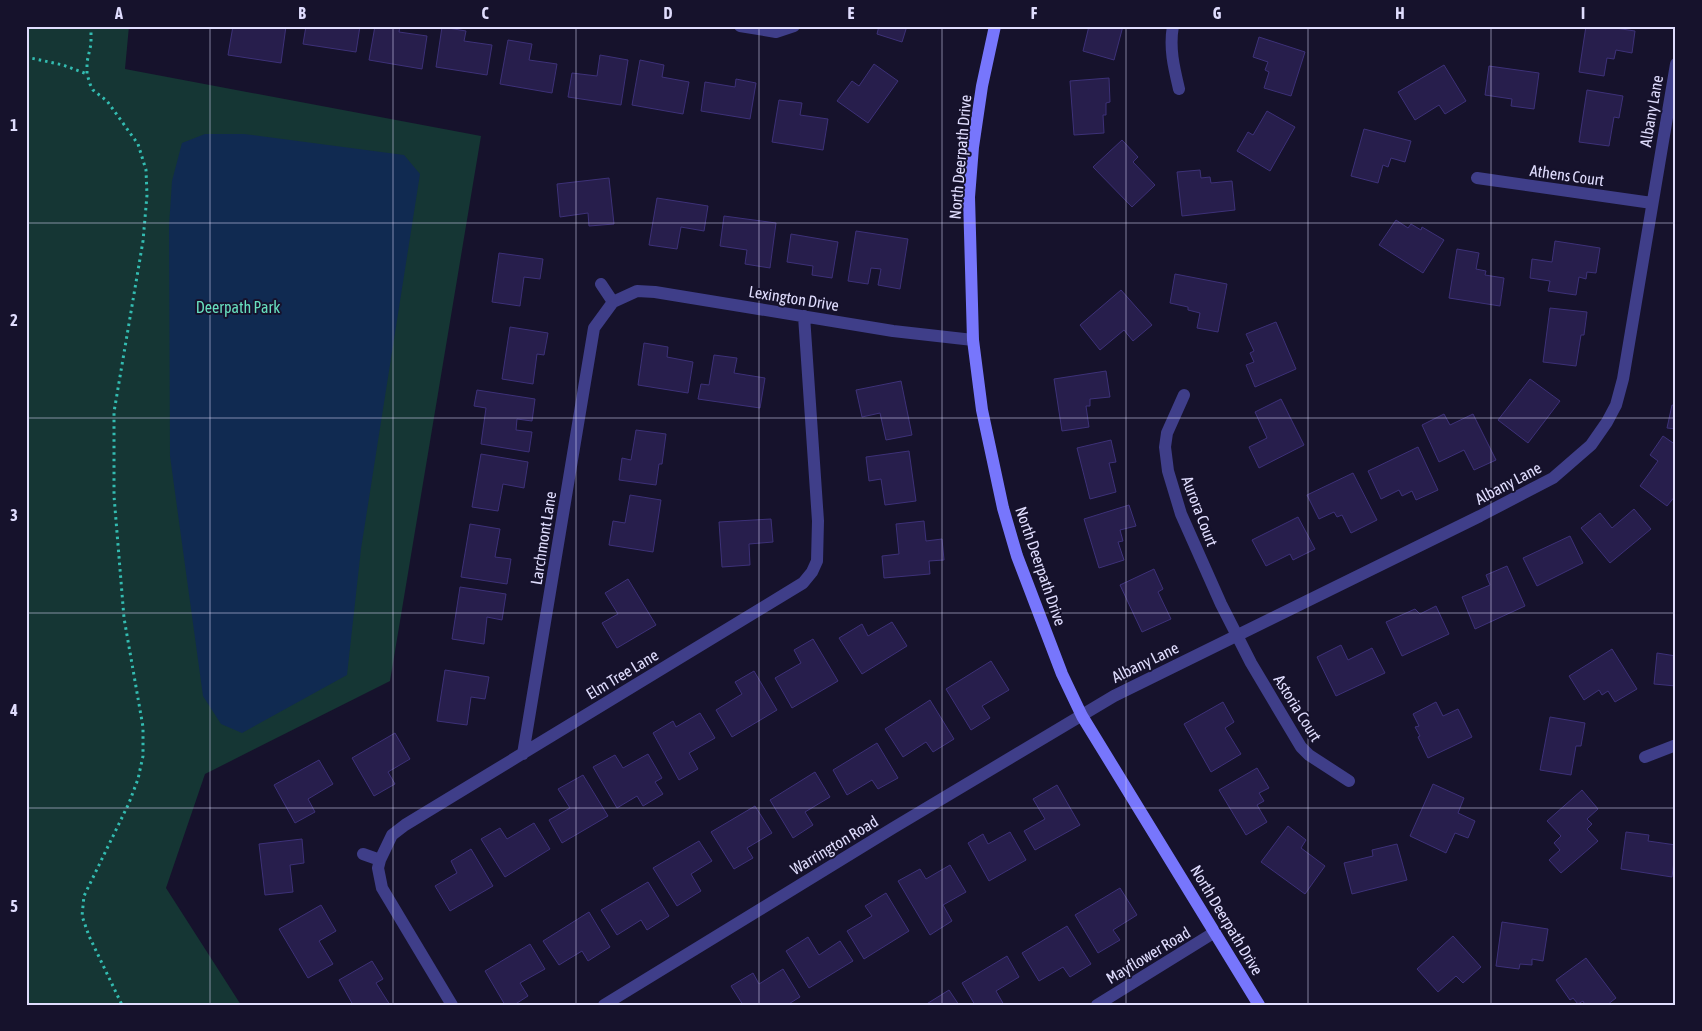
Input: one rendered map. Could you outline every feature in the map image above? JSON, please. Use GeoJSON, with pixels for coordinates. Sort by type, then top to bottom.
{"type":"FeatureCollection","features":[{"type":"Feature","properties":{"kind":"street"},"geometry":{"type":"LineString","coordinates":[[740,26],[776,32],[794,26]]}},
{"type":"Feature","properties":{"kind":"street","name":"North Deerpath Drive"},"geometry":{"type":"LineString","coordinates":[[995,26],[982,86],[973,147],[969,198],[973,340],[982,410],[1003,508],[1017,556],[1062,674],[1082,716],[1259,1005]]}},
{"type":"Feature","properties":{"kind":"street"},"geometry":{"type":"LineString","coordinates":[[1172,26],[1170,40],[1178,89]]}},
{"type":"Feature","properties":{"kind":"street","name":"Albany Lane"},"geometry":{"type":"LineString","coordinates":[[1082,716],[1114,696],[1480,516],[1553,478],[1591,445],[1611,413],[1623,378],[1676,64]]}},
{"type":"Feature","properties":{"kind":"street","name":"Athens Court"},"geometry":{"type":"LineString","coordinates":[[1477,178],[1652,203]]}},
{"type":"Feature","properties":{"kind":"street"},"geometry":{"type":"LineString","coordinates":[[601,284],[613,302]]}},
{"type":"Feature","properties":{"kind":"street","name":"Lexington Drive"},"geometry":{"type":"LineString","coordinates":[[613,302],[637,291],[655,292],[893,331],[973,340]]}},
{"type":"Feature","properties":{"kind":"street","name":"Larchmont Lane"},"geometry":{"type":"LineString","coordinates":[[523,754],[594,328],[613,302]]}},
{"type":"Feature","properties":{"kind":"street","name":"Elm Tree Lane"},"geometry":{"type":"LineString","coordinates":[[452,1005],[382,888],[378,868],[392,835],[405,825],[803,583],[812,572],[817,562],[818,521],[804,316]]}},
{"type":"Feature","properties":{"kind":"street","name":"Aurora Court"},"geometry":{"type":"LineString","coordinates":[[1184,395],[1167,433],[1165,447],[1168,471],[1182,514],[1221,604],[1238,635]]}},
{"type":"Feature","properties":{"kind":"street","name":"Astoria Court"},"geometry":{"type":"LineString","coordinates":[[1238,635],[1251,663],[1301,747],[1309,755],[1349,781]]}},
{"type":"Feature","properties":{"kind":"street","name":"Warrington Road"},"geometry":{"type":"LineString","coordinates":[[604,1005],[893,828],[1082,716]]}},
{"type":"Feature","properties":{"kind":"street"},"geometry":{"type":"LineString","coordinates":[[1645,757],[1676,745]]}},
{"type":"Feature","properties":{"kind":"street"},"geometry":{"type":"LineString","coordinates":[[363,854],[380,860]]}},
{"type":"Feature","properties":{"kind":"street","name":"Mayflower Road"},"geometry":{"type":"LineString","coordinates":[[1097,1005],[1216,932]]}},
{"type":"Feature","properties":{"kind":"path"},"geometry":{"type":"LineString","coordinates":[[91,26],[87,74],[93,90],[107,101],[138,144],[146,170],[147,195],[143,241],[114,412],[114,496],[124,618],[143,727],[143,756],[138,779],[128,804],[84,896],[82,916],[89,936],[122,1005]]}},
{"type":"Feature","properties":{"kind":"path"},"geometry":{"type":"LineString","coordinates":[[26,56],[63,64],[87,74]]}},
{"type":"Feature","properties":{"kind":"green space","name":"Deerpath Park"},"geometry":{"type":"Polygon","coordinates":[[[26,26],[129,26],[125,69],[481,136],[390,681],[205,774],[166,888],[241,1005],[26,1005],[26,26]]]}},
{"type":"Feature","properties":{"kind":"water"},"geometry":{"type":"Polygon","coordinates":[[[205,134],[244,134],[404,155],[420,174],[361,549],[347,675],[242,733],[221,724],[203,696],[170,456],[169,226],[172,181],[182,143],[205,134]]]}},
{"type":"Feature","properties":{"kind":"building"},"geometry":{"type":"Polygon","coordinates":[[[233,26],[263,28],[263,26],[286,26],[281,63],[228,55],[233,26]]]}},
{"type":"Feature","properties":{"kind":"building"},"geometry":{"type":"Polygon","coordinates":[[[306,26],[360,26],[356,52],[303,44],[306,26]]]}},
{"type":"Feature","properties":{"kind":"building"},"geometry":{"type":"Polygon","coordinates":[[[375,26],[400,26],[399,32],[427,36],[422,69],[369,60],[375,26]]]}},
{"type":"Feature","properties":{"kind":"building"},"geometry":{"type":"Polygon","coordinates":[[[879,26],[907,26],[902,42],[877,34],[879,26]]]}},
{"type":"Feature","properties":{"kind":"building"},"geometry":{"type":"Polygon","coordinates":[[[1089,26],[1123,26],[1114,60],[1083,51],[1089,26]]]}},
{"type":"Feature","properties":{"kind":"building"},"geometry":{"type":"Polygon","coordinates":[[[1586,26],[1602,26],[1635,31],[1632,53],[1616,50],[1614,59],[1607,58],[1604,76],[1579,72],[1586,26]]]}},
{"type":"Feature","properties":{"kind":"building"},"geometry":{"type":"Polygon","coordinates":[[[442,27],[466,31],[464,41],[492,45],[487,75],[436,67],[442,27]]]}},
{"type":"Feature","properties":{"kind":"building"},"geometry":{"type":"Polygon","coordinates":[[[1259,37],[1305,52],[1291,96],[1264,88],[1269,72],[1265,70],[1268,62],[1253,57],[1259,37]]]}},
{"type":"Feature","properties":{"kind":"building"},"geometry":{"type":"Polygon","coordinates":[[[508,40],[532,44],[529,60],[557,64],[552,93],[500,84],[508,40]]]}},
{"type":"Feature","properties":{"kind":"building"},"geometry":{"type":"Polygon","coordinates":[[[600,55],[628,60],[621,105],[568,97],[572,73],[597,76],[600,55]]]}},
{"type":"Feature","properties":{"kind":"building"},"geometry":{"type":"Polygon","coordinates":[[[640,60],[664,65],[662,77],[689,82],[683,114],[632,105],[640,60]]]}},
{"type":"Feature","properties":{"kind":"building"},"geometry":{"type":"Polygon","coordinates":[[[874,64],[898,81],[868,123],[837,101],[852,81],[859,86],[874,64]]]}},
{"type":"Feature","properties":{"kind":"building"},"geometry":{"type":"Polygon","coordinates":[[[1444,65],[1466,101],[1445,114],[1439,105],[1415,120],[1398,92],[1444,65]]]}},
{"type":"Feature","properties":{"kind":"building"},"geometry":{"type":"Polygon","coordinates":[[[1489,66],[1539,73],[1534,109],[1511,106],[1512,99],[1485,95],[1489,66]]]}},
{"type":"Feature","properties":{"kind":"building"},"geometry":{"type":"Polygon","coordinates":[[[1109,78],[1110,102],[1106,103],[1106,115],[1103,115],[1104,133],[1074,135],[1070,81],[1109,78]]]}},
{"type":"Feature","properties":{"kind":"building"},"geometry":{"type":"Polygon","coordinates":[[[736,79],[756,83],[750,119],[701,111],[705,82],[735,87],[736,79]]]}},
{"type":"Feature","properties":{"kind":"building"},"geometry":{"type":"Polygon","coordinates":[[[1587,90],[1623,96],[1619,118],[1614,117],[1609,146],[1579,142],[1587,90]]]}},
{"type":"Feature","properties":{"kind":"building"},"geometry":{"type":"Polygon","coordinates":[[[779,100],[802,103],[800,115],[828,119],[823,150],[772,142],[779,100]]]}},
{"type":"Feature","properties":{"kind":"building"},"geometry":{"type":"Polygon","coordinates":[[[1267,111],[1295,127],[1270,171],[1237,151],[1248,132],[1253,135],[1267,111]]]}},
{"type":"Feature","properties":{"kind":"building"},"geometry":{"type":"Polygon","coordinates":[[[1364,129],[1411,141],[1405,162],[1391,158],[1388,167],[1383,165],[1378,183],[1351,176],[1364,129]]]}},
{"type":"Feature","properties":{"kind":"building"},"geometry":{"type":"Polygon","coordinates":[[[1122,140],[1138,157],[1133,162],[1155,185],[1132,207],[1093,167],[1122,140]]]}},
{"type":"Feature","properties":{"kind":"building"},"geometry":{"type":"Polygon","coordinates":[[[1200,170],[1201,178],[1210,177],[1211,183],[1232,181],[1235,210],[1182,216],[1177,172],[1200,170]]]}},
{"type":"Feature","properties":{"kind":"building"},"geometry":{"type":"Polygon","coordinates":[[[609,178],[614,224],[589,226],[588,213],[560,217],[557,184],[609,178]]]}},
{"type":"Feature","properties":{"kind":"building"},"geometry":{"type":"Polygon","coordinates":[[[657,198],[708,206],[704,231],[681,227],[677,249],[649,245],[657,198]]]}},
{"type":"Feature","properties":{"kind":"building"},"geometry":{"type":"Polygon","coordinates":[[[724,216],[776,223],[770,268],[745,264],[747,250],[720,246],[724,216]]]}},
{"type":"Feature","properties":{"kind":"building"},"geometry":{"type":"Polygon","coordinates":[[[1396,220],[1408,228],[1411,224],[1421,230],[1422,227],[1444,240],[1423,273],[1379,245],[1396,220]]]}},
{"type":"Feature","properties":{"kind":"building"},"geometry":{"type":"Polygon","coordinates":[[[856,231],[908,239],[900,289],[878,285],[881,269],[871,268],[868,284],[848,281],[856,231]]]}},
{"type":"Feature","properties":{"kind":"building"},"geometry":{"type":"Polygon","coordinates":[[[791,234],[838,242],[832,278],[812,275],[813,266],[787,262],[791,234]]]}},
{"type":"Feature","properties":{"kind":"building"},"geometry":{"type":"Polygon","coordinates":[[[1555,241],[1600,248],[1596,273],[1587,272],[1586,279],[1579,277],[1576,295],[1548,291],[1550,281],[1530,278],[1532,259],[1552,262],[1555,241]]]}},
{"type":"Feature","properties":{"kind":"building"},"geometry":{"type":"Polygon","coordinates":[[[1457,249],[1479,253],[1476,269],[1486,271],[1485,275],[1504,278],[1500,306],[1449,298],[1457,249]]]}},
{"type":"Feature","properties":{"kind":"building"},"geometry":{"type":"Polygon","coordinates":[[[499,253],[543,259],[540,279],[524,277],[520,306],[492,302],[499,253]]]}},
{"type":"Feature","properties":{"kind":"building"},"geometry":{"type":"Polygon","coordinates":[[[1175,274],[1227,284],[1218,332],[1197,328],[1200,313],[1188,310],[1188,307],[1170,303],[1175,274]]]}},
{"type":"Feature","properties":{"kind":"building"},"geometry":{"type":"Polygon","coordinates":[[[1121,290],[1152,325],[1133,341],[1124,330],[1100,350],[1080,325],[1121,290]]]}},
{"type":"Feature","properties":{"kind":"building"},"geometry":{"type":"Polygon","coordinates":[[[1550,308],[1587,312],[1584,335],[1581,335],[1576,366],[1543,362],[1550,308]]]}},
{"type":"Feature","properties":{"kind":"building"},"geometry":{"type":"Polygon","coordinates":[[[1276,322],[1296,369],[1255,387],[1246,365],[1254,362],[1250,353],[1254,351],[1246,334],[1276,322]]]}},
{"type":"Feature","properties":{"kind":"building"},"geometry":{"type":"Polygon","coordinates":[[[510,327],[548,333],[544,355],[537,354],[533,384],[502,379],[510,327]]]}},
{"type":"Feature","properties":{"kind":"building"},"geometry":{"type":"Polygon","coordinates":[[[644,343],[668,347],[667,357],[693,362],[688,393],[638,385],[644,343]]]}},
{"type":"Feature","properties":{"kind":"building"},"geometry":{"type":"Polygon","coordinates":[[[714,355],[737,358],[734,373],[765,378],[760,408],[698,399],[701,384],[709,385],[714,355]]]}},
{"type":"Feature","properties":{"kind":"building"},"geometry":{"type":"Polygon","coordinates":[[[1106,371],[1110,397],[1090,399],[1090,406],[1086,406],[1089,427],[1062,431],[1054,379],[1106,371]]]}},
{"type":"Feature","properties":{"kind":"building"},"geometry":{"type":"Polygon","coordinates":[[[1530,379],[1560,401],[1528,443],[1498,420],[1530,379]]]}},
{"type":"Feature","properties":{"kind":"building"},"geometry":{"type":"Polygon","coordinates":[[[901,381],[912,435],[886,440],[880,413],[862,417],[856,390],[901,381]]]}},
{"type":"Feature","properties":{"kind":"building"},"geometry":{"type":"Polygon","coordinates":[[[477,390],[535,399],[532,421],[517,419],[516,430],[532,432],[529,452],[481,444],[486,408],[474,406],[477,390]]]}},
{"type":"Feature","properties":{"kind":"building"},"geometry":{"type":"Polygon","coordinates":[[[1281,399],[1304,445],[1259,468],[1249,447],[1267,438],[1255,412],[1281,399]]]}},
{"type":"Feature","properties":{"kind":"building"},"geometry":{"type":"Polygon","coordinates":[[[1672,405],[1676,406],[1676,429],[1667,428],[1672,405]]]}},
{"type":"Feature","properties":{"kind":"building"},"geometry":{"type":"Polygon","coordinates":[[[1444,414],[1450,425],[1473,414],[1496,460],[1474,470],[1464,450],[1439,462],[1422,425],[1444,414]]]}},
{"type":"Feature","properties":{"kind":"building"},"geometry":{"type":"Polygon","coordinates":[[[636,430],[666,434],[662,464],[659,464],[656,485],[619,480],[622,458],[631,460],[636,430]]]}},
{"type":"Feature","properties":{"kind":"building"},"geometry":{"type":"Polygon","coordinates":[[[1663,436],[1676,445],[1676,495],[1667,506],[1640,486],[1658,461],[1650,455],[1663,436]]]}},
{"type":"Feature","properties":{"kind":"building"},"geometry":{"type":"Polygon","coordinates":[[[1111,440],[1116,462],[1109,463],[1116,492],[1090,499],[1077,448],[1111,440]]]}},
{"type":"Feature","properties":{"kind":"building"},"geometry":{"type":"Polygon","coordinates":[[[1418,447],[1438,490],[1416,500],[1412,491],[1402,496],[1399,490],[1381,499],[1368,471],[1418,447]]]}},
{"type":"Feature","properties":{"kind":"building"},"geometry":{"type":"Polygon","coordinates":[[[909,451],[916,501],[885,505],[881,479],[869,481],[866,457],[909,451]]]}},
{"type":"Feature","properties":{"kind":"building"},"geometry":{"type":"Polygon","coordinates":[[[481,454],[528,462],[524,488],[503,484],[498,511],[472,507],[481,454]]]}},
{"type":"Feature","properties":{"kind":"building"},"geometry":{"type":"Polygon","coordinates":[[[1353,473],[1377,520],[1351,533],[1342,515],[1337,517],[1334,512],[1319,519],[1307,495],[1353,473]]]}},
{"type":"Feature","properties":{"kind":"building"},"geometry":{"type":"Polygon","coordinates":[[[630,495],[661,500],[653,552],[609,545],[613,521],[625,523],[630,495]]]}},
{"type":"Feature","properties":{"kind":"building"},"geometry":{"type":"Polygon","coordinates":[[[1129,505],[1136,526],[1120,530],[1123,541],[1118,542],[1124,560],[1099,568],[1084,519],[1129,505]]]}},
{"type":"Feature","properties":{"kind":"building"},"geometry":{"type":"Polygon","coordinates":[[[1634,509],[1651,529],[1610,563],[1581,528],[1600,513],[1612,528],[1634,509]]]}},
{"type":"Feature","properties":{"kind":"building"},"geometry":{"type":"Polygon","coordinates":[[[1298,517],[1315,549],[1293,560],[1290,554],[1266,566],[1252,540],[1298,517]]]}},
{"type":"Feature","properties":{"kind":"building"},"geometry":{"type":"Polygon","coordinates":[[[771,519],[773,542],[749,544],[750,565],[722,567],[719,522],[771,519]]]}},
{"type":"Feature","properties":{"kind":"building"},"geometry":{"type":"Polygon","coordinates":[[[924,521],[926,541],[942,539],[944,560],[929,561],[930,574],[884,578],[882,556],[899,554],[896,524],[924,521]]]}},
{"type":"Feature","properties":{"kind":"building"},"geometry":{"type":"Polygon","coordinates":[[[470,524],[500,529],[495,557],[511,559],[507,584],[461,577],[470,524]]]}},
{"type":"Feature","properties":{"kind":"building"},"geometry":{"type":"Polygon","coordinates":[[[1570,536],[1583,563],[1537,586],[1523,558],[1570,536]]]}},
{"type":"Feature","properties":{"kind":"building"},"geometry":{"type":"Polygon","coordinates":[[[1507,566],[1525,606],[1475,629],[1462,597],[1490,585],[1486,575],[1507,566]]]}},
{"type":"Feature","properties":{"kind":"building"},"geometry":{"type":"Polygon","coordinates":[[[1154,569],[1163,589],[1158,592],[1171,619],[1142,632],[1120,585],[1154,569]]]}},
{"type":"Feature","properties":{"kind":"building"},"geometry":{"type":"Polygon","coordinates":[[[628,579],[656,625],[617,648],[602,623],[618,614],[605,593],[628,579]]]}},
{"type":"Feature","properties":{"kind":"building"},"geometry":{"type":"Polygon","coordinates":[[[460,587],[506,594],[502,620],[487,617],[484,644],[452,639],[460,587]]]}},
{"type":"Feature","properties":{"kind":"building"},"geometry":{"type":"Polygon","coordinates":[[[1436,606],[1449,634],[1402,656],[1386,622],[1415,609],[1420,614],[1436,606]]]}},
{"type":"Feature","properties":{"kind":"building"},"geometry":{"type":"Polygon","coordinates":[[[892,622],[907,646],[862,674],[839,638],[862,624],[868,636],[892,622]]]}},
{"type":"Feature","properties":{"kind":"building"},"geometry":{"type":"Polygon","coordinates":[[[813,639],[838,681],[792,708],[775,678],[801,663],[794,650],[813,639]]]}},
{"type":"Feature","properties":{"kind":"building"},"geometry":{"type":"Polygon","coordinates":[[[1341,645],[1348,660],[1372,648],[1385,673],[1336,696],[1317,657],[1341,645]]]}},
{"type":"Feature","properties":{"kind":"building"},"geometry":{"type":"Polygon","coordinates":[[[1612,649],[1637,689],[1615,702],[1608,691],[1602,695],[1599,690],[1584,700],[1569,676],[1612,649]]]}},
{"type":"Feature","properties":{"kind":"building"},"geometry":{"type":"Polygon","coordinates":[[[1657,653],[1676,656],[1676,686],[1654,684],[1657,653]]]}},
{"type":"Feature","properties":{"kind":"building"},"geometry":{"type":"Polygon","coordinates":[[[991,661],[1009,690],[982,706],[990,718],[971,730],[946,689],[991,661]]]}},
{"type":"Feature","properties":{"kind":"building"},"geometry":{"type":"Polygon","coordinates":[[[445,670],[489,677],[485,699],[471,697],[467,725],[437,721],[445,670]]]}},
{"type":"Feature","properties":{"kind":"building"},"geometry":{"type":"Polygon","coordinates":[[[754,671],[777,710],[732,737],[716,710],[742,694],[735,682],[754,671]]]}},
{"type":"Feature","properties":{"kind":"building"},"geometry":{"type":"Polygon","coordinates":[[[930,700],[954,739],[933,752],[926,742],[903,757],[885,729],[930,700]]]}},
{"type":"Feature","properties":{"kind":"building"},"geometry":{"type":"Polygon","coordinates":[[[1223,702],[1234,722],[1225,728],[1241,754],[1211,772],[1184,724],[1223,702]]]}},
{"type":"Feature","properties":{"kind":"building"},"geometry":{"type":"Polygon","coordinates":[[[1436,702],[1443,716],[1458,709],[1472,737],[1428,758],[1418,737],[1420,736],[1415,727],[1419,726],[1413,714],[1436,702]]]}},
{"type":"Feature","properties":{"kind":"building"},"geometry":{"type":"Polygon","coordinates":[[[700,713],[715,738],[689,753],[698,769],[679,780],[653,733],[673,721],[676,727],[700,713]]]}},
{"type":"Feature","properties":{"kind":"building"},"geometry":{"type":"Polygon","coordinates":[[[1550,717],[1585,723],[1581,746],[1576,746],[1571,775],[1540,770],[1550,717]]]}},
{"type":"Feature","properties":{"kind":"building"},"geometry":{"type":"Polygon","coordinates":[[[395,733],[410,759],[388,772],[395,784],[374,796],[352,758],[395,733]]]}},
{"type":"Feature","properties":{"kind":"building"},"geometry":{"type":"Polygon","coordinates":[[[877,743],[898,778],[878,789],[872,780],[847,795],[833,770],[877,743]]]}},
{"type":"Feature","properties":{"kind":"building"},"geometry":{"type":"Polygon","coordinates":[[[648,754],[662,778],[655,782],[663,794],[643,806],[637,796],[617,808],[593,767],[615,755],[623,768],[648,754]]]}},
{"type":"Feature","properties":{"kind":"building"},"geometry":{"type":"Polygon","coordinates":[[[319,760],[333,784],[308,799],[315,812],[295,823],[274,785],[319,760]]]}},
{"type":"Feature","properties":{"kind":"building"},"geometry":{"type":"Polygon","coordinates":[[[1257,768],[1269,788],[1259,793],[1264,801],[1257,805],[1267,822],[1246,835],[1219,790],[1257,768]]]}},
{"type":"Feature","properties":{"kind":"building"},"geometry":{"type":"Polygon","coordinates":[[[815,772],[830,797],[805,812],[813,825],[793,838],[770,800],[815,772]]]}},
{"type":"Feature","properties":{"kind":"building"},"geometry":{"type":"Polygon","coordinates":[[[583,775],[608,816],[562,843],[549,820],[570,808],[558,789],[583,775]]]}},
{"type":"Feature","properties":{"kind":"building"},"geometry":{"type":"Polygon","coordinates":[[[1433,784],[1464,798],[1458,813],[1475,821],[1468,838],[1455,833],[1446,853],[1410,836],[1433,784]]]}},
{"type":"Feature","properties":{"kind":"building"},"geometry":{"type":"Polygon","coordinates":[[[1057,785],[1080,825],[1035,850],[1024,831],[1045,819],[1033,799],[1057,785]]]}},
{"type":"Feature","properties":{"kind":"building"},"geometry":{"type":"Polygon","coordinates":[[[1582,790],[1598,809],[1587,819],[1592,824],[1587,829],[1598,841],[1561,873],[1549,860],[1560,850],[1554,843],[1561,836],[1547,821],[1582,790]]]}},
{"type":"Feature","properties":{"kind":"building"},"geometry":{"type":"Polygon","coordinates":[[[755,806],[772,833],[747,848],[753,858],[734,869],[711,832],[755,806]]]}},
{"type":"Feature","properties":{"kind":"building"},"geometry":{"type":"Polygon","coordinates":[[[534,823],[550,849],[505,877],[481,839],[500,828],[507,839],[534,823]]]}},
{"type":"Feature","properties":{"kind":"building"},"geometry":{"type":"Polygon","coordinates":[[[1288,826],[1306,840],[1301,848],[1325,866],[1305,894],[1261,862],[1288,826]]]}},
{"type":"Feature","properties":{"kind":"building"},"geometry":{"type":"Polygon","coordinates":[[[1010,832],[1026,860],[989,881],[968,843],[983,834],[988,844],[1010,832]]]}},
{"type":"Feature","properties":{"kind":"building"},"geometry":{"type":"Polygon","coordinates":[[[1626,832],[1649,835],[1648,841],[1676,845],[1672,877],[1621,869],[1626,832]]]}},
{"type":"Feature","properties":{"kind":"building"},"geometry":{"type":"Polygon","coordinates":[[[302,839],[304,863],[290,865],[293,892],[265,895],[259,844],[302,839]]]}},
{"type":"Feature","properties":{"kind":"building"},"geometry":{"type":"Polygon","coordinates":[[[699,841],[712,861],[691,874],[701,891],[677,906],[653,868],[699,841]]]}},
{"type":"Feature","properties":{"kind":"building"},"geometry":{"type":"Polygon","coordinates":[[[1397,844],[1407,880],[1352,894],[1344,863],[1373,856],[1372,850],[1397,844]]]}},
{"type":"Feature","properties":{"kind":"building"},"geometry":{"type":"Polygon","coordinates":[[[471,849],[493,886],[450,911],[435,886],[457,873],[451,861],[471,849]]]}},
{"type":"Feature","properties":{"kind":"building"},"geometry":{"type":"Polygon","coordinates":[[[950,865],[966,892],[943,905],[952,921],[930,935],[898,881],[920,869],[926,879],[950,865]]]}},
{"type":"Feature","properties":{"kind":"building"},"geometry":{"type":"Polygon","coordinates":[[[648,882],[669,916],[647,930],[641,920],[617,935],[601,910],[648,882]]]}},
{"type":"Feature","properties":{"kind":"building"},"geometry":{"type":"Polygon","coordinates":[[[1120,888],[1137,915],[1113,930],[1120,940],[1098,953],[1075,915],[1120,888]]]}},
{"type":"Feature","properties":{"kind":"building"},"geometry":{"type":"Polygon","coordinates":[[[886,893],[909,931],[864,959],[847,931],[872,916],[865,906],[886,893]]]}},
{"type":"Feature","properties":{"kind":"building"},"geometry":{"type":"Polygon","coordinates":[[[321,905],[336,931],[319,941],[333,964],[308,978],[279,929],[321,905]]]}},
{"type":"Feature","properties":{"kind":"building"},"geometry":{"type":"Polygon","coordinates":[[[589,912],[610,947],[588,961],[582,951],[559,965],[543,941],[589,912]]]}},
{"type":"Feature","properties":{"kind":"building"},"geometry":{"type":"Polygon","coordinates":[[[1502,922],[1548,929],[1543,961],[1532,959],[1532,965],[1520,964],[1519,969],[1496,966],[1502,922]]]}},
{"type":"Feature","properties":{"kind":"building"},"geometry":{"type":"Polygon","coordinates":[[[1067,926],[1091,964],[1070,977],[1063,967],[1039,981],[1022,953],[1067,926]]]}},
{"type":"Feature","properties":{"kind":"building"},"geometry":{"type":"Polygon","coordinates":[[[1453,936],[1481,967],[1463,983],[1456,976],[1438,992],[1417,969],[1453,936]]]}},
{"type":"Feature","properties":{"kind":"building"},"geometry":{"type":"Polygon","coordinates":[[[808,937],[819,955],[840,941],[853,961],[809,988],[786,951],[808,937]]]}},
{"type":"Feature","properties":{"kind":"building"},"geometry":{"type":"Polygon","coordinates":[[[530,944],[545,969],[520,983],[528,996],[514,1005],[505,1005],[485,971],[530,944]]]}},
{"type":"Feature","properties":{"kind":"building"},"geometry":{"type":"Polygon","coordinates":[[[1007,956],[1019,977],[996,991],[1004,1005],[975,1005],[962,983],[1007,956]]]}},
{"type":"Feature","properties":{"kind":"building"},"geometry":{"type":"Polygon","coordinates":[[[1586,958],[1616,998],[1607,1005],[1585,1005],[1583,1001],[1578,1004],[1573,998],[1570,1000],[1556,980],[1586,958]]]}},
{"type":"Feature","properties":{"kind":"building"},"geometry":{"type":"Polygon","coordinates":[[[372,961],[383,979],[376,983],[390,1005],[353,1005],[339,980],[372,961]]]}},
{"type":"Feature","properties":{"kind":"building"},"geometry":{"type":"Polygon","coordinates":[[[783,969],[800,997],[787,1005],[743,1005],[731,986],[753,973],[759,984],[783,969]]]}},
{"type":"Feature","properties":{"kind":"building"},"geometry":{"type":"Polygon","coordinates":[[[949,990],[959,1005],[925,1005],[949,990]]]}}]}
